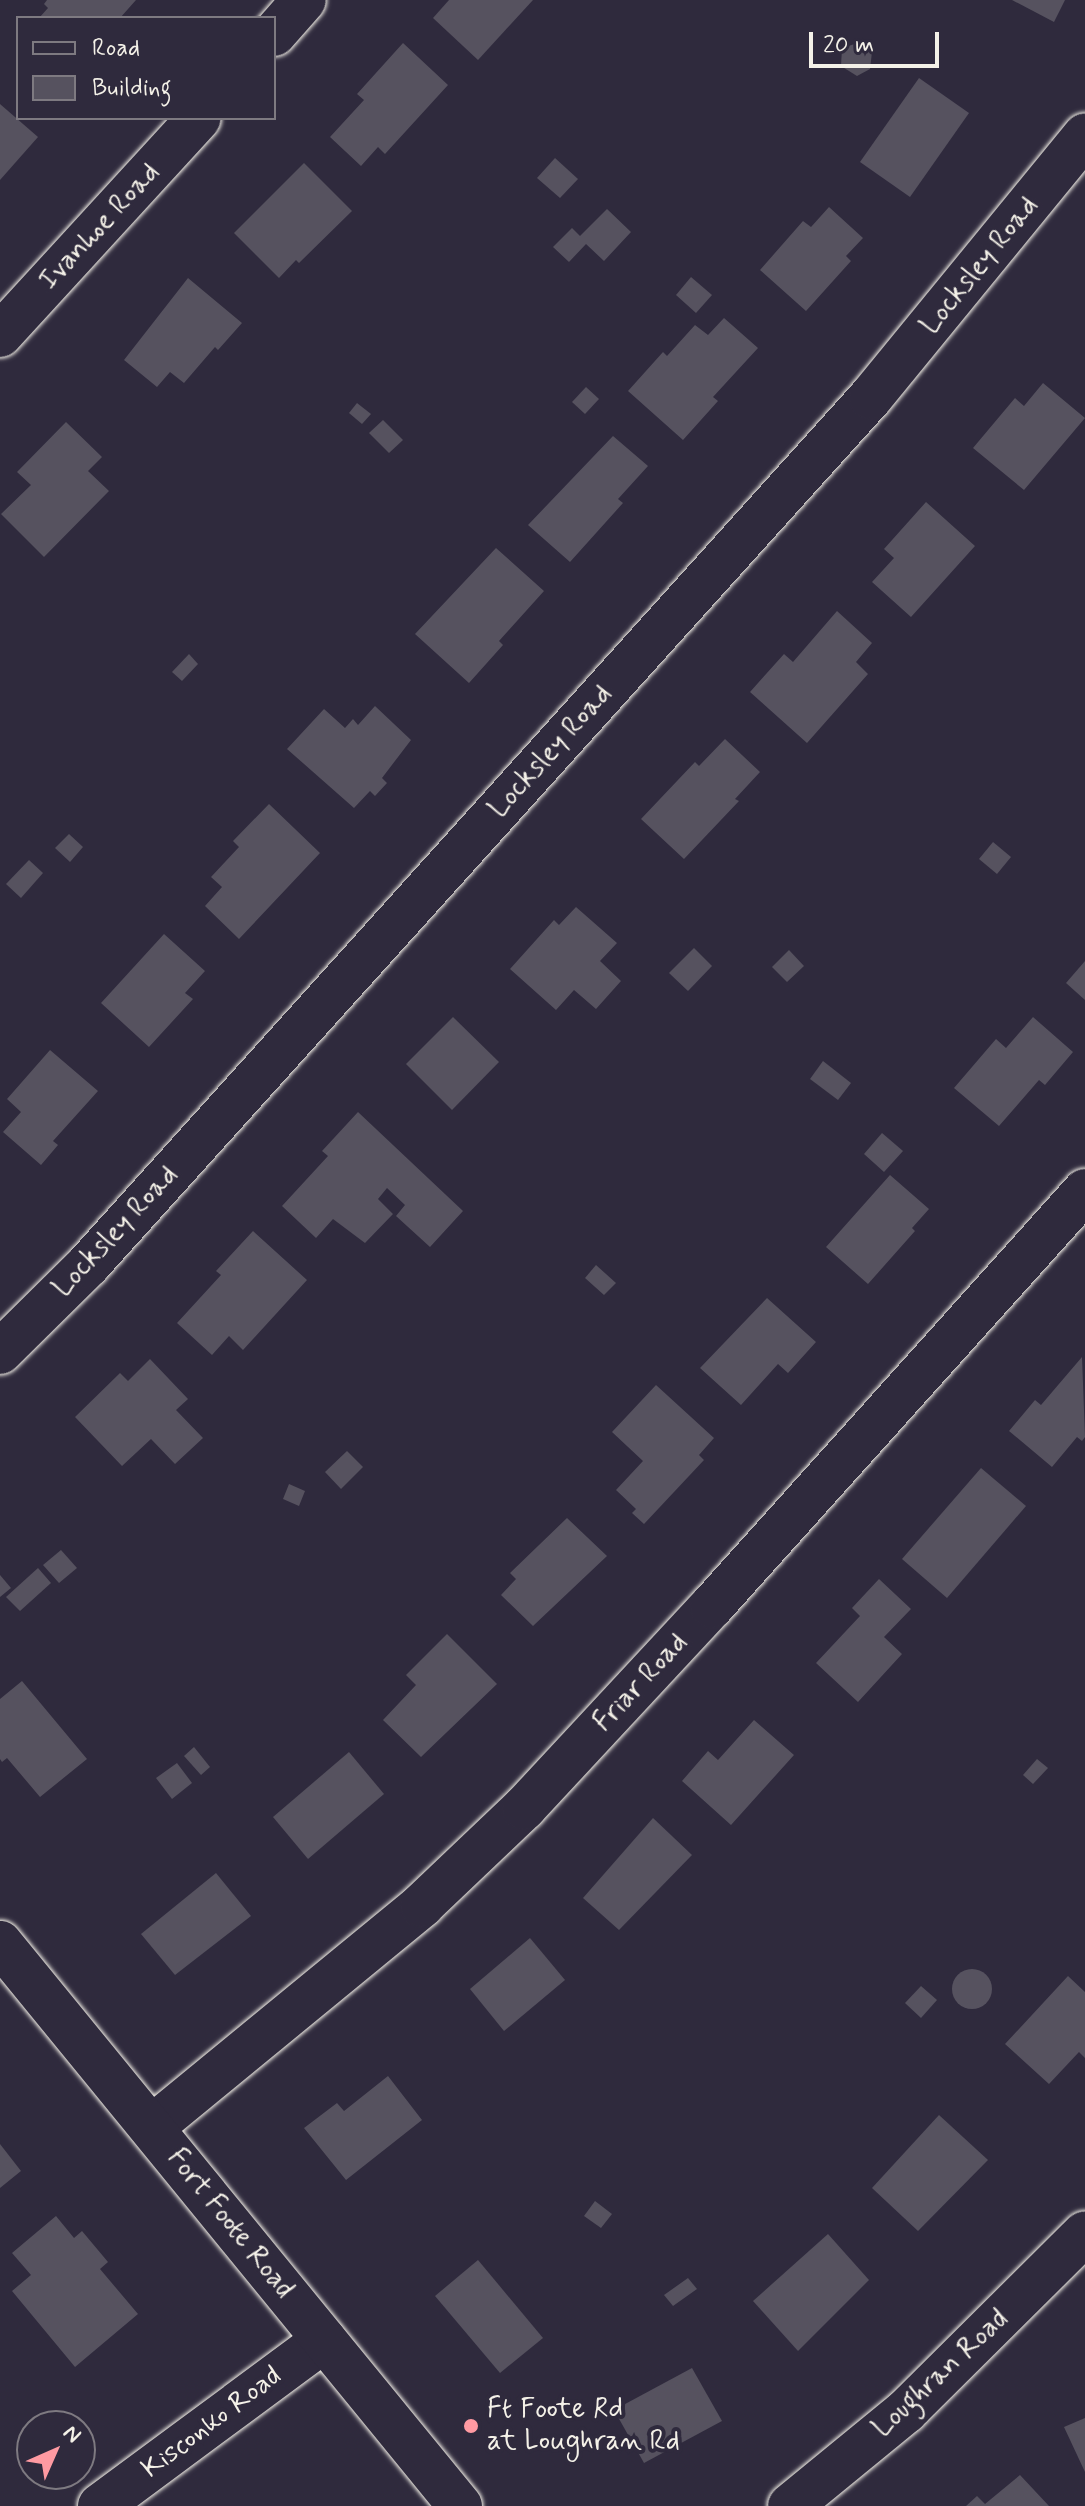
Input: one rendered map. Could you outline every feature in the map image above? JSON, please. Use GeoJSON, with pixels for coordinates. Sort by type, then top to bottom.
{"type":"FeatureCollection","features":[{"type":"Feature","properties":{"kind":"street"},"geometry":{"type":"LineString","coordinates":[[276,32],[304,0]]}},
{"type":"Feature","properties":{"kind":"street","name":"Ivanhoe Road"},"geometry":{"type":"LineString","coordinates":[[0,335],[197,120]]}},
{"type":"Feature","properties":{"kind":"street","name":"Locksley Road"},"geometry":{"type":"LineString","coordinates":[[0,1352],[88,1265],[871,397],[956,298],[1085,136]]}},
{"type":"Feature","properties":{"kind":"street","name":"Friar Road"},"geometry":{"type":"LineString","coordinates":[[152,2127],[422,1905],[524,1808],[712,1606],[1085,1191]]}},
{"type":"Feature","properties":{"kind":"street","name":"Fort Foote Road"},"geometry":{"type":"LineString","coordinates":[[0,1943],[460,2506]]}},
{"type":"Feature","properties":{"kind":"street","name":"Loughran Road"},"geometry":{"type":"LineString","coordinates":[[790,2506],[906,2411],[1085,2233]]}},
{"type":"Feature","properties":{"kind":"street","name":"Kisconko Road"},"geometry":{"type":"LineString","coordinates":[[100,2506],[324,2340]]}},
{"type":"Feature","properties":{"kind":"building"},"geometry":{"type":"Polygon","coordinates":[[[47,0],[136,0],[122,16],[41,16],[48,8],[44,4],[47,0]]]}},
{"type":"Feature","properties":{"kind":"building"},"geometry":{"type":"Polygon","coordinates":[[[449,0],[533,0],[478,60],[433,18],[449,0]]]}},
{"type":"Feature","properties":{"kind":"building"},"geometry":{"type":"Polygon","coordinates":[[[1012,0],[1065,0],[1054,22],[1012,0]]]}},
{"type":"Feature","properties":{"kind":"building"},"geometry":{"type":"Polygon","coordinates":[[[861,42],[872,52],[870,69],[857,76],[841,66],[842,48],[861,42]]]}},
{"type":"Feature","properties":{"kind":"building"},"geometry":{"type":"Polygon","coordinates":[[[403,43],[448,85],[385,154],[378,147],[361,166],[330,137],[364,100],[357,94],[403,43]]]}},
{"type":"Feature","properties":{"kind":"building"},"geometry":{"type":"Polygon","coordinates":[[[919,78],[969,113],[910,197],[860,162],[919,78]]]}},
{"type":"Feature","properties":{"kind":"building"},"geometry":{"type":"Polygon","coordinates":[[[0,104],[38,137],[0,180],[0,104]]]}},
{"type":"Feature","properties":{"kind":"building"},"geometry":{"type":"Polygon","coordinates":[[[555,158],[578,179],[560,198],[537,178],[555,158]]]}},
{"type":"Feature","properties":{"kind":"building"},"geometry":{"type":"Polygon","coordinates":[[[304,163],[352,211],[299,263],[296,260],[279,278],[234,233],[304,163]]]}},
{"type":"Feature","properties":{"kind":"building"},"geometry":{"type":"Polygon","coordinates":[[[829,207],[863,238],[846,256],[851,261],[806,311],[760,270],[803,221],[811,227],[829,207]]]}},
{"type":"Feature","properties":{"kind":"building"},"geometry":{"type":"Polygon","coordinates":[[[607,209],[631,232],[604,261],[586,244],[569,262],[553,247],[572,228],[580,236],[607,209]]]}},
{"type":"Feature","properties":{"kind":"building"},"geometry":{"type":"Polygon","coordinates":[[[691,277],[712,295],[696,313],[676,295],[691,277]]]}},
{"type":"Feature","properties":{"kind":"building"},"geometry":{"type":"Polygon","coordinates":[[[188,278],[242,323],[218,350],[215,347],[184,383],[170,372],[157,387],[124,360],[188,278]]]}},
{"type":"Feature","properties":{"kind":"building"},"geometry":{"type":"Polygon","coordinates":[[[724,318],[758,348],[713,397],[718,401],[683,440],[628,391],[663,352],[667,356],[695,325],[708,335],[724,318]]]}},
{"type":"Feature","properties":{"kind":"building"},"geometry":{"type":"Polygon","coordinates":[[[1043,383],[1085,418],[1024,490],[973,448],[1015,398],[1024,406],[1043,383]]]}},
{"type":"Feature","properties":{"kind":"building"},"geometry":{"type":"Polygon","coordinates":[[[586,387],[599,399],[585,414],[572,402],[586,387]]]}},
{"type":"Feature","properties":{"kind":"building"},"geometry":{"type":"Polygon","coordinates":[[[357,403],[371,414],[362,424],[349,413],[357,403]]]}},
{"type":"Feature","properties":{"kind":"building"},"geometry":{"type":"Polygon","coordinates":[[[383,420],[403,440],[389,453],[369,433],[383,420]]]}},
{"type":"Feature","properties":{"kind":"building"},"geometry":{"type":"Polygon","coordinates":[[[66,422],[102,457],[88,471],[109,491],[44,557],[1,514],[31,485],[17,472],[66,422]]]}},
{"type":"Feature","properties":{"kind":"building"},"geometry":{"type":"Polygon","coordinates":[[[613,436],[648,466],[618,499],[623,503],[570,562],[528,525],[613,436]]]}},
{"type":"Feature","properties":{"kind":"building"},"geometry":{"type":"Polygon","coordinates":[[[926,502],[975,546],[911,617],[872,582],[894,558],[884,549],[926,502]]]}},
{"type":"Feature","properties":{"kind":"building"},"geometry":{"type":"Polygon","coordinates":[[[496,548],[544,591],[499,641],[503,645],[469,683],[415,634],[496,548]]]}},
{"type":"Feature","properties":{"kind":"building"},"geometry":{"type":"Polygon","coordinates":[[[837,611],[872,643],[856,662],[868,674],[807,743],[750,692],[784,654],[793,662],[837,611]]]}},
{"type":"Feature","properties":{"kind":"building"},"geometry":{"type":"Polygon","coordinates":[[[189,654],[198,664],[182,681],[172,672],[189,654]]]}},
{"type":"Feature","properties":{"kind":"building"},"geometry":{"type":"Polygon","coordinates":[[[375,706],[411,740],[382,778],[387,783],[375,796],[370,791],[354,808],[287,749],[324,709],[345,728],[353,719],[358,725],[375,706]]]}},
{"type":"Feature","properties":{"kind":"building"},"geometry":{"type":"Polygon","coordinates":[[[725,739],[760,772],[735,799],[739,801],[684,859],[641,819],[695,762],[699,766],[725,739]]]}},
{"type":"Feature","properties":{"kind":"building"},"geometry":{"type":"Polygon","coordinates":[[[269,804],[320,853],[239,939],[205,906],[222,887],[211,877],[239,847],[233,841],[269,804]]]}},
{"type":"Feature","properties":{"kind":"building"},"geometry":{"type":"Polygon","coordinates":[[[69,834],[83,847],[70,862],[55,848],[69,834]]]}},
{"type":"Feature","properties":{"kind":"building"},"geometry":{"type":"Polygon","coordinates":[[[993,842],[1011,857],[997,874],[979,859],[993,842]]]}},
{"type":"Feature","properties":{"kind":"building"},"geometry":{"type":"Polygon","coordinates":[[[29,860],[43,873],[21,898],[6,884],[29,860]]]}},
{"type":"Feature","properties":{"kind":"building"},"geometry":{"type":"Polygon","coordinates":[[[576,907],[617,943],[600,961],[621,981],[596,1009],[574,990],[556,1010],[510,969],[554,920],[559,925],[576,907]]]}},
{"type":"Feature","properties":{"kind":"building"},"geometry":{"type":"Polygon","coordinates":[[[164,934],[205,971],[185,993],[193,999],[149,1047],[101,1003],[164,934]]]}},
{"type":"Feature","properties":{"kind":"building"},"geometry":{"type":"Polygon","coordinates":[[[694,948],[712,966],[688,991],[669,973],[694,948]]]}},
{"type":"Feature","properties":{"kind":"building"},"geometry":{"type":"Polygon","coordinates":[[[789,950],[804,966],[787,982],[772,967],[789,950]]]}},
{"type":"Feature","properties":{"kind":"building"},"geometry":{"type":"Polygon","coordinates":[[[1085,961],[1085,1000],[1066,983],[1085,961]]]}},
{"type":"Feature","properties":{"kind":"building"},"geometry":{"type":"Polygon","coordinates":[[[453,1017],[499,1062],[452,1110],[406,1064],[453,1017]]]}},
{"type":"Feature","properties":{"kind":"building"},"geometry":{"type":"Polygon","coordinates":[[[1033,1017],[1073,1052],[1045,1085],[1039,1080],[999,1126],[954,1088],[996,1039],[1006,1048],[1033,1017]]]}},
{"type":"Feature","properties":{"kind":"building"},"geometry":{"type":"Polygon","coordinates":[[[50,1050],[98,1091],[53,1141],[58,1145],[41,1165],[3,1132],[21,1112],[7,1099],[50,1050]]]}},
{"type":"Feature","properties":{"kind":"building"},"geometry":{"type":"Polygon","coordinates":[[[823,1061],[851,1083],[838,1100],[810,1079],[823,1061]]]}},
{"type":"Feature","properties":{"kind":"building"},"geometry":{"type":"Polygon","coordinates":[[[358,1112],[463,1211],[430,1247],[396,1216],[405,1205],[387,1188],[378,1199],[393,1214],[365,1243],[333,1219],[316,1238],[282,1206],[328,1156],[322,1151],[358,1112]]]}},
{"type":"Feature","properties":{"kind":"building"},"geometry":{"type":"Polygon","coordinates":[[[882,1133],[903,1151],[884,1172],[864,1154],[882,1133]]]}},
{"type":"Feature","properties":{"kind":"building"},"geometry":{"type":"Polygon","coordinates":[[[890,1175],[929,1209],[912,1228],[915,1231],[868,1284],[826,1247],[890,1175]]]}},
{"type":"Feature","properties":{"kind":"building"},"geometry":{"type":"Polygon","coordinates":[[[253,1231],[307,1280],[243,1350],[229,1336],[212,1355],[177,1323],[221,1275],[216,1271],[253,1231]]]}},
{"type":"Feature","properties":{"kind":"building"},"geometry":{"type":"Polygon","coordinates":[[[596,1265],[616,1283],[604,1295],[585,1278],[596,1265]]]}},
{"type":"Feature","properties":{"kind":"building"},"geometry":{"type":"Polygon","coordinates":[[[767,1298],[816,1342],[788,1373],[778,1364],[741,1405],[700,1368],[767,1298]]]}},
{"type":"Feature","properties":{"kind":"building"},"geometry":{"type":"Polygon","coordinates":[[[1082,1357],[1085,1437],[1082,1441],[1077,1437],[1052,1467],[1009,1431],[1035,1400],[1041,1405],[1082,1357]]]}},
{"type":"Feature","properties":{"kind":"building"},"geometry":{"type":"Polygon","coordinates":[[[150,1359],[188,1399],[176,1410],[203,1438],[175,1464],[151,1439],[122,1466],[75,1417],[120,1373],[128,1381],[150,1359]]]}},
{"type":"Feature","properties":{"kind":"building"},"geometry":{"type":"Polygon","coordinates":[[[656,1385],[714,1438],[699,1455],[704,1460],[644,1524],[632,1513],[636,1509],[616,1490],[643,1461],[612,1432],[656,1385]]]}},
{"type":"Feature","properties":{"kind":"building"},"geometry":{"type":"Polygon","coordinates":[[[347,1451],[363,1467],[341,1489],[325,1472],[347,1451]]]}},
{"type":"Feature","properties":{"kind":"building"},"geometry":{"type":"Polygon","coordinates":[[[981,1468],[1026,1506],[947,1598],[902,1559],[981,1468]]]}},
{"type":"Feature","properties":{"kind":"building"},"geometry":{"type":"Polygon","coordinates":[[[289,1484],[305,1491],[299,1506],[283,1499],[289,1484]]]}},
{"type":"Feature","properties":{"kind":"building"},"geometry":{"type":"Polygon","coordinates":[[[567,1518],[607,1556],[533,1626],[501,1595],[516,1579],[510,1573],[567,1518]]]}},
{"type":"Feature","properties":{"kind":"building"},"geometry":{"type":"Polygon","coordinates":[[[61,1550],[77,1568],[59,1583],[43,1565],[61,1550]]]}},
{"type":"Feature","properties":{"kind":"building"},"geometry":{"type":"Polygon","coordinates":[[[38,1568],[51,1583],[20,1611],[6,1597],[38,1568]]]}},
{"type":"Feature","properties":{"kind":"building"},"geometry":{"type":"Polygon","coordinates":[[[0,1575],[11,1588],[0,1597],[0,1575]]]}},
{"type":"Feature","properties":{"kind":"building"},"geometry":{"type":"Polygon","coordinates":[[[879,1579],[911,1609],[884,1637],[902,1654],[858,1702],[816,1663],[860,1616],[852,1608],[879,1579]]]}},
{"type":"Feature","properties":{"kind":"building"},"geometry":{"type":"Polygon","coordinates":[[[447,1634],[497,1684],[421,1757],[383,1720],[416,1685],[406,1675],[447,1634]]]}},
{"type":"Feature","properties":{"kind":"building"},"geometry":{"type":"Polygon","coordinates":[[[22,1681],[87,1759],[40,1797],[7,1758],[2,1762],[0,1759],[0,1699],[22,1681]]]}},
{"type":"Feature","properties":{"kind":"building"},"geometry":{"type":"Polygon","coordinates":[[[754,1720],[794,1755],[731,1825],[682,1781],[708,1751],[718,1760],[754,1720]]]}},
{"type":"Feature","properties":{"kind":"building"},"geometry":{"type":"Polygon","coordinates":[[[194,1747],[210,1767],[201,1775],[184,1756],[194,1747]]]}},
{"type":"Feature","properties":{"kind":"building"},"geometry":{"type":"Polygon","coordinates":[[[349,1752],[384,1794],[308,1859],[273,1817],[349,1752]]]}},
{"type":"Feature","properties":{"kind":"building"},"geometry":{"type":"Polygon","coordinates":[[[1037,1759],[1048,1768],[1033,1784],[1023,1775],[1037,1759]]]}},
{"type":"Feature","properties":{"kind":"building"},"geometry":{"type":"Polygon","coordinates":[[[177,1763],[192,1783],[172,1799],[156,1778],[177,1763]]]}},
{"type":"Feature","properties":{"kind":"building"},"geometry":{"type":"Polygon","coordinates":[[[653,1818],[692,1855],[619,1930],[583,1898],[653,1818]]]}},
{"type":"Feature","properties":{"kind":"building"},"geometry":{"type":"Polygon","coordinates":[[[216,1873],[251,1916],[175,1975],[141,1934],[216,1873]]]}},
{"type":"Feature","properties":{"kind":"building"},"geometry":{"type":"Polygon","coordinates":[[[530,1938],[565,1980],[504,2031],[470,1989],[530,1938]]]}},
{"type":"Feature","properties":{"kind":"building"},"geometry":{"type":"Polygon","coordinates":[[[972,1969],[986,1975],[992,1989],[986,2003],[972,2009],[958,2003],[952,1989],[958,1975],[972,1969]]]}},
{"type":"Feature","properties":{"kind":"building"},"geometry":{"type":"Polygon","coordinates":[[[1068,1976],[1085,1992],[1085,2058],[1079,2052],[1049,2084],[1005,2044],[1068,1976]]]}},
{"type":"Feature","properties":{"kind":"building"},"geometry":{"type":"Polygon","coordinates":[[[921,1986],[937,2000],[921,2018],[905,2003],[921,1986]]]}},
{"type":"Feature","properties":{"kind":"building"},"geometry":{"type":"Polygon","coordinates":[[[388,2076],[422,2120],[346,2180],[304,2128],[337,2103],[344,2111],[388,2076]]]}},
{"type":"Feature","properties":{"kind":"building"},"geometry":{"type":"Polygon","coordinates":[[[939,2115],[988,2160],[918,2231],[872,2188],[939,2115]]]}},
{"type":"Feature","properties":{"kind":"building"},"geometry":{"type":"Polygon","coordinates":[[[0,2144],[21,2171],[0,2188],[0,2144]]]}},
{"type":"Feature","properties":{"kind":"building"},"geometry":{"type":"Polygon","coordinates":[[[595,2201],[612,2214],[601,2228],[584,2216],[595,2201]]]}},
{"type":"Feature","properties":{"kind":"building"},"geometry":{"type":"Polygon","coordinates":[[[56,2216],[74,2238],[82,2231],[108,2262],[100,2269],[138,2314],[75,2367],[12,2291],[31,2275],[12,2253],[56,2216]]]}},
{"type":"Feature","properties":{"kind":"building"},"geometry":{"type":"Polygon","coordinates":[[[828,2234],[869,2280],[798,2351],[753,2301],[828,2234]]]}},
{"type":"Feature","properties":{"kind":"building"},"geometry":{"type":"Polygon","coordinates":[[[478,2260],[543,2338],[500,2373],[435,2296],[478,2260]]]}},
{"type":"Feature","properties":{"kind":"building"},"geometry":{"type":"Polygon","coordinates":[[[688,2278],[697,2289],[673,2306],[664,2295],[688,2278]]]}},
{"type":"Feature","properties":{"kind":"building"},"geometry":{"type":"Polygon","coordinates":[[[692,2368],[722,2421],[644,2463],[614,2410],[692,2368]]]}},
{"type":"Feature","properties":{"kind":"building"},"geometry":{"type":"Polygon","coordinates":[[[1085,2418],[1085,2472],[1064,2427],[1085,2418]]]}},
{"type":"Feature","properties":{"kind":"building"},"geometry":{"type":"Polygon","coordinates":[[[1020,2475],[1049,2506],[966,2506],[977,2496],[985,2504],[1020,2475]]]}},
{"type":"Feature","properties":{"kind":"place","name":"Ft Foote Rd at Loughran Rd"},"geometry":{"type":"Point","coordinates":[471,2426]}}]}
